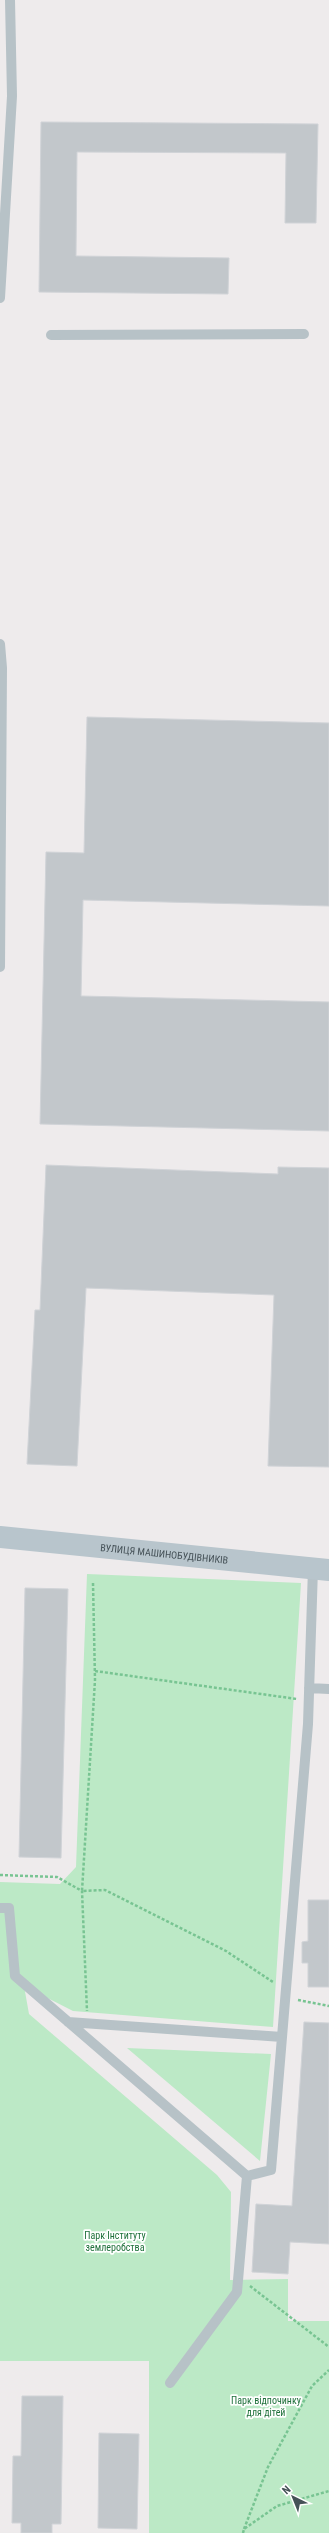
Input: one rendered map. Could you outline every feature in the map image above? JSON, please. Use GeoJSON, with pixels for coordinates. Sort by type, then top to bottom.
{"type":"FeatureCollection","features":[{"type":"Feature","properties":{"kind":"street","name":"ВУЛИЦЯ МАШИНОБУДІВНИКІВ"},"geometry":{"type":"LineString","coordinates":[[0,1537],[321,1569]]}},
{"type":"Feature","properties":{"kind":"lane"},"geometry":{"type":"LineString","coordinates":[[0,298],[12,96],[10,0]]}},
{"type":"Feature","properties":{"kind":"lane"},"geometry":{"type":"LineString","coordinates":[[51,335],[304,334]]}},
{"type":"Feature","properties":{"kind":"lane"},"geometry":{"type":"LineString","coordinates":[[0,644],[2,676],[0,967]]}},
{"type":"Feature","properties":{"kind":"lane"},"geometry":{"type":"LineString","coordinates":[[247,2176],[271,2170],[309,1688],[321,1569]]}},
{"type":"Feature","properties":{"kind":"lane"},"geometry":{"type":"LineString","coordinates":[[309,1688],[329,1689]]}},
{"type":"Feature","properties":{"kind":"lane"},"geometry":{"type":"LineString","coordinates":[[0,1908],[9,1908],[15,1976],[247,2176]]}},
{"type":"Feature","properties":{"kind":"lane"},"geometry":{"type":"LineString","coordinates":[[68,2022],[282,2037]]}},
{"type":"Feature","properties":{"kind":"lane"},"geometry":{"type":"LineString","coordinates":[[170,2383],[237,2292],[247,2176]]}},
{"type":"Feature","properties":{"kind":"path"},"geometry":{"type":"LineString","coordinates":[[87,2023],[82,1891],[95,1671],[93,1583]]}},
{"type":"Feature","properties":{"kind":"path"},"geometry":{"type":"LineString","coordinates":[[95,1671],[308,1701]]}},
{"type":"Feature","properties":{"kind":"path"},"geometry":{"type":"LineString","coordinates":[[0,1876],[57,1877],[82,1891],[105,1890],[226,1951],[286,1994],[329,2006]]}},
{"type":"Feature","properties":{"kind":"path"},"geometry":{"type":"LineString","coordinates":[[238,2276],[270,2304],[329,2347]]}},
{"type":"Feature","properties":{"kind":"path"},"geometry":{"type":"LineString","coordinates":[[243,2533],[268,2466],[312,2386],[329,2370]]}},
{"type":"Feature","properties":{"kind":"path"},"geometry":{"type":"LineString","coordinates":[[244,2529],[277,2506],[329,2491]]}},
{"type":"Feature","properties":{"kind":"green space","name":"Парк Інституту землеробства"},"geometry":{"type":"Polygon","coordinates":[[[87,1574],[301,1583],[273,2027],[73,2011],[24,1986],[29,2014],[217,2175],[231,2192],[230,2280],[288,2279],[288,2321],[329,2321],[329,2533],[149,2533],[149,2361],[0,2361],[0,1882],[60,1884],[76,1867],[87,1574]]]}},
{"type":"Feature","properties":{"kind":"green space"},"geometry":{"type":"Polygon","coordinates":[[[127,2048],[271,2054],[260,2161],[127,2048]]]}},
{"type":"Feature","properties":{"kind":"building"},"geometry":{"type":"Polygon","coordinates":[[[41,122],[318,124],[316,223],[285,223],[286,153],[77,152],[76,256],[229,258],[228,294],[39,292],[41,122]]]}},
{"type":"Feature","properties":{"kind":"building"},"geometry":{"type":"Polygon","coordinates":[[[87,717],[329,723],[329,906],[83,900],[81,996],[329,1002],[329,1131],[40,1124],[46,852],[84,853],[87,717]]]}},
{"type":"Feature","properties":{"kind":"building"},"geometry":{"type":"Polygon","coordinates":[[[46,1165],[278,1174],[278,1167],[329,1168],[329,1467],[268,1466],[274,1295],[86,1288],[77,1466],[27,1464],[35,1310],[40,1310],[46,1165]]]}},
{"type":"Feature","properties":{"kind":"building"},"geometry":{"type":"Polygon","coordinates":[[[25,1588],[68,1589],[61,1858],[19,1857],[25,1588]]]}},
{"type":"Feature","properties":{"kind":"building"},"geometry":{"type":"Polygon","coordinates":[[[308,1900],[329,1900],[329,1987],[308,1987],[308,1963],[302,1963],[302,1942],[308,1941],[308,1900]]]}},
{"type":"Feature","properties":{"kind":"building"},"geometry":{"type":"Polygon","coordinates":[[[304,2022],[329,2023],[329,2244],[290,2242],[288,2274],[252,2272],[256,2204],[292,2206],[304,2022]]]}},
{"type":"Feature","properties":{"kind":"building"},"geometry":{"type":"Polygon","coordinates":[[[22,2396],[63,2396],[61,2524],[52,2524],[52,2533],[21,2533],[21,2523],[12,2523],[13,2456],[21,2456],[22,2396]]]}},
{"type":"Feature","properties":{"kind":"building"},"geometry":{"type":"Polygon","coordinates":[[[99,2433],[139,2434],[137,2529],[98,2528],[99,2433]]]}},
{"type":"Feature","properties":{"kind":"park label","name":"Парк відпочинку для дітей"},"geometry":{"type":"Point","coordinates":[266,2406]}}]}
